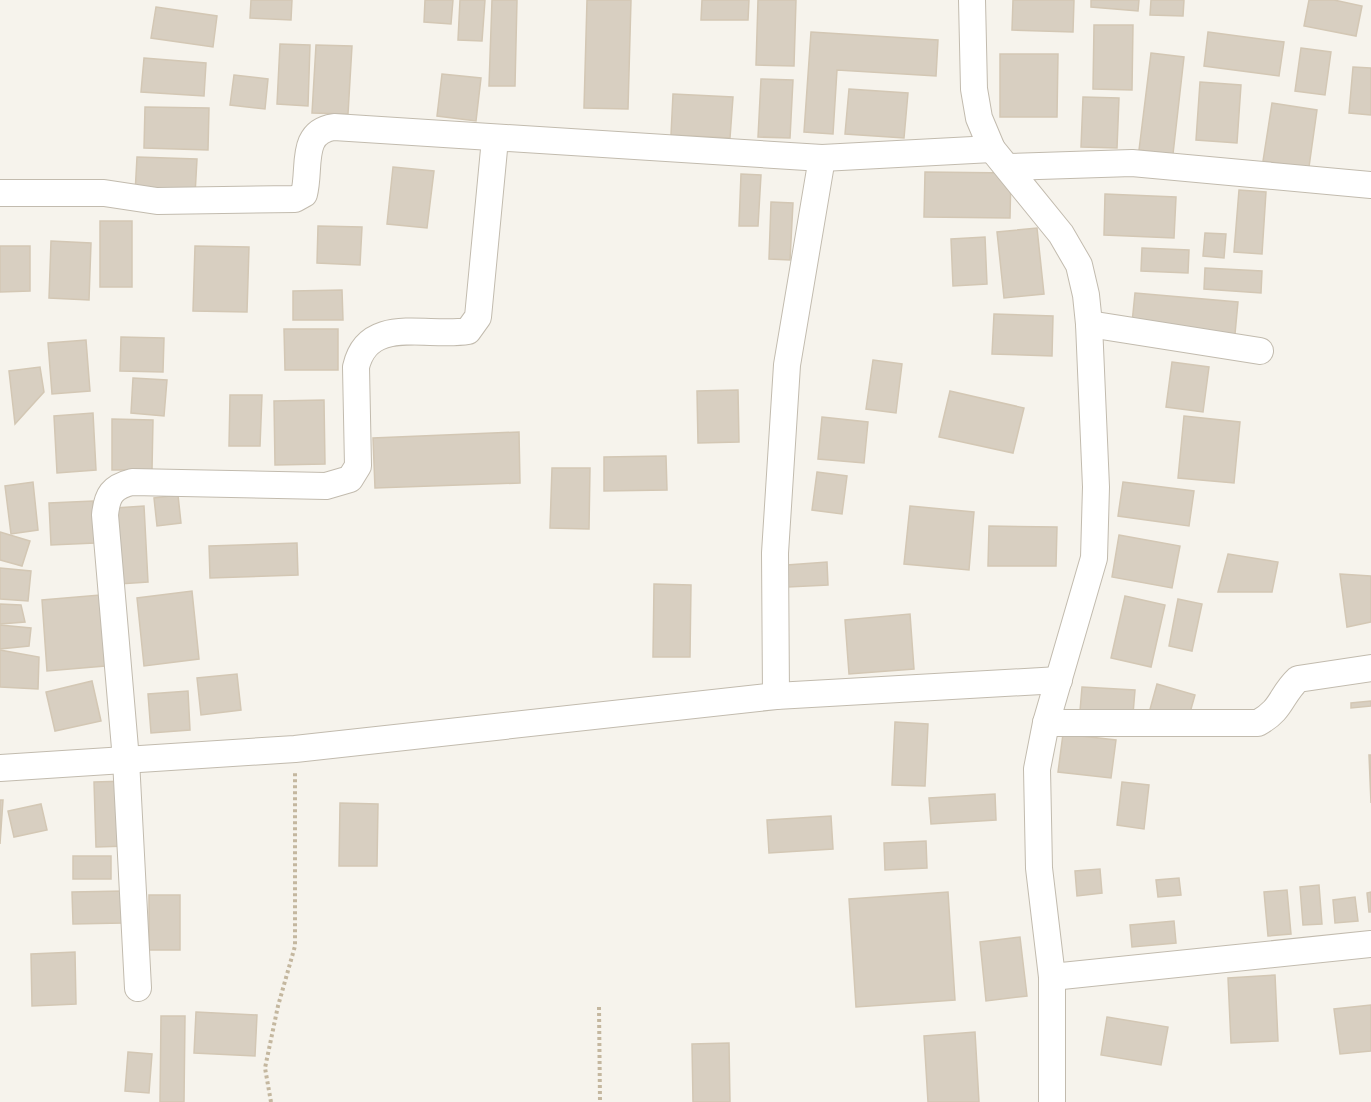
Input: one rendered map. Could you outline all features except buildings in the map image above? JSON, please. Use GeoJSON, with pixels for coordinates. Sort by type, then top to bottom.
{"type":"FeatureCollection","features":[{"type":"Feature","properties":{"kind":"street"},"geometry":{"type":"LineString","coordinates":[[972,0],[975,108],[1000,158],[1061,234],[1079,265],[1086,295],[1089,324],[1096,487],[1094,558],[1046,723],[1037,769],[1035,813],[1038,868],[1052,976],[1052,1102]]}},
{"type":"Feature","properties":{"kind":"street"},"geometry":{"type":"LineString","coordinates":[[0,193],[104,193],[157,201],[295,199],[304,194],[310,142],[314,134],[324,128],[822,158],[1000,158],[1132,163],[1371,185]]}},
{"type":"Feature","properties":{"kind":"street"},"geometry":{"type":"LineString","coordinates":[[138,988],[126,760],[105,515],[108,498],[120,485],[132,482],[326,486],[350,479],[358,466],[356,367],[359,354],[365,345],[379,335],[392,332],[468,330],[478,317],[495,139]]}},
{"type":"Feature","properties":{"kind":"street"},"geometry":{"type":"LineString","coordinates":[[776,696],[775,553],[787,365],[822,158]]}},
{"type":"Feature","properties":{"kind":"street"},"geometry":{"type":"LineString","coordinates":[[1089,324],[1260,351]]}},
{"type":"Feature","properties":{"kind":"street"},"geometry":{"type":"LineString","coordinates":[[1046,723],[1258,723],[1280,707],[1291,686],[1298,679],[1371,668]]}},
{"type":"Feature","properties":{"kind":"street"},"geometry":{"type":"LineString","coordinates":[[0,768],[295,749],[776,696],[1059,680]]}},
{"type":"Feature","properties":{"kind":"street"},"geometry":{"type":"LineString","coordinates":[[1052,976],[1371,944]]}},
{"type":"Feature","properties":{"kind":"path"},"geometry":{"type":"LineString","coordinates":[[271,1102],[265,1068],[278,1006],[295,946],[295,749]]}},
{"type":"Feature","properties":{"kind":"path"},"geometry":{"type":"LineString","coordinates":[[599,1007],[600,1102]]}}]}
